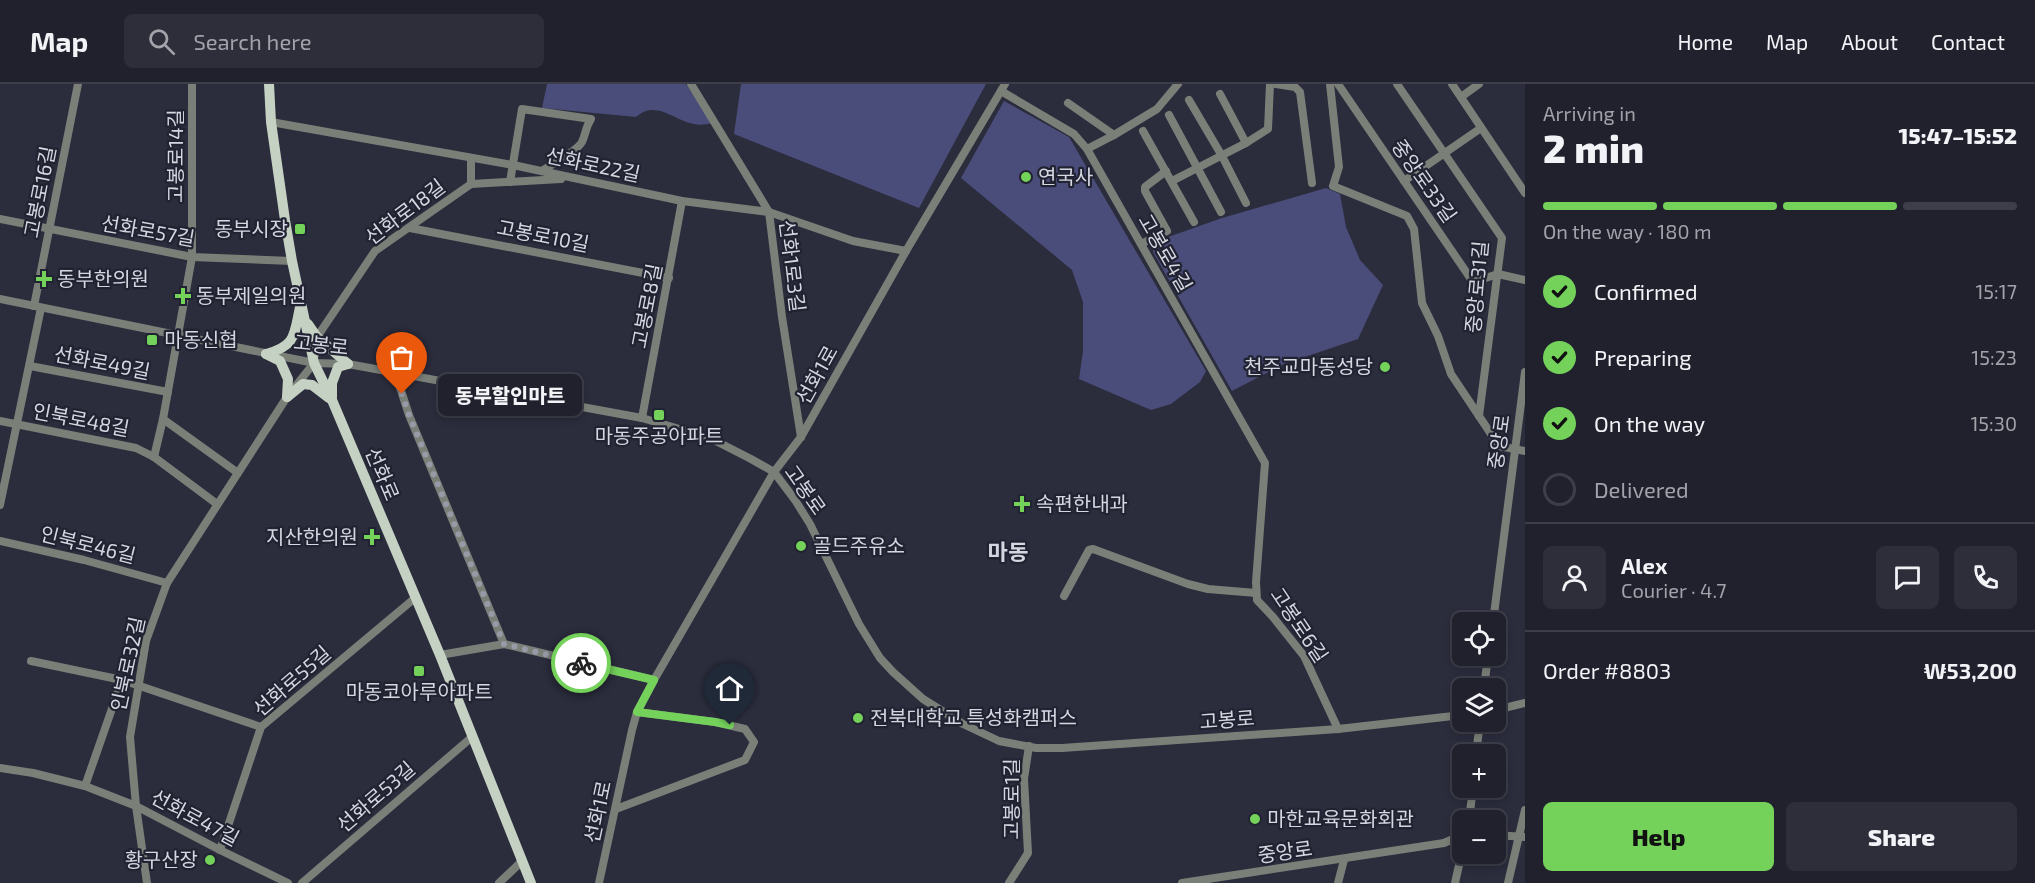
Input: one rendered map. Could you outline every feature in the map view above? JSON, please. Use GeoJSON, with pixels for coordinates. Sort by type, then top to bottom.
{"type":"FeatureCollection","features":[{"type":"Feature","properties":{"kind":"main road","name":"선화로"},"geometry":{"type":"LineString","coordinates":[[269,84],[271,122],[285,220],[314,363],[332,400],[440,655],[531,883]]}},
{"type":"Feature","properties":{"kind":"main road"},"geometry":{"type":"LineString","coordinates":[[301,301],[309,328],[316,337],[348,364]]}},
{"type":"Feature","properties":{"kind":"main road"},"geometry":{"type":"LineString","coordinates":[[266,354],[281,350],[290,342],[301,301]]}},
{"type":"Feature","properties":{"kind":"main road"},"geometry":{"type":"LineString","coordinates":[[266,354],[280,361],[288,379],[286,397]]}},
{"type":"Feature","properties":{"kind":"main road"},"geometry":{"type":"LineString","coordinates":[[332,400],[335,373],[338,367],[348,364]]}},
{"type":"Feature","properties":{"kind":"main road"},"geometry":{"type":"LineString","coordinates":[[286,397],[303,384],[312,385],[332,400]]}},
{"type":"Feature","properties":{"kind":"street","name":"고봉로16길"},"geometry":{"type":"LineString","coordinates":[[37,307],[78,84]]}},
{"type":"Feature","properties":{"kind":"street","name":"고봉로14길"},"geometry":{"type":"LineString","coordinates":[[178,335],[192,257],[192,84]]}},
{"type":"Feature","properties":{"kind":"street","name":"선화1로3길"},"geometry":{"type":"LineString","coordinates":[[691,84],[769,213],[782,317],[801,437]]}},
{"type":"Feature","properties":{"kind":"street"},"geometry":{"type":"LineString","coordinates":[[1087,149],[1157,108],[1178,84]]}},
{"type":"Feature","properties":{"kind":"street"},"geometry":{"type":"LineString","coordinates":[[1172,181],[1246,143],[1269,126],[1270,84]]}},
{"type":"Feature","properties":{"kind":"street"},"geometry":{"type":"LineString","coordinates":[[1276,84],[1295,87],[1300,92],[1312,183]]}},
{"type":"Feature","properties":{"kind":"street"},"geometry":{"type":"LineString","coordinates":[[1330,84],[1339,167],[1333,186],[1407,216],[1414,229],[1422,303],[1438,336],[1451,374],[1499,446],[1525,451]]}},
{"type":"Feature","properties":{"kind":"street","name":"중앙로33길"},"geometry":{"type":"LineString","coordinates":[[1338,84],[1473,282],[1498,274],[1525,280]]}},
{"type":"Feature","properties":{"kind":"street","name":"중앙로31길"},"geometry":{"type":"LineString","coordinates":[[1397,84],[1502,238],[1479,416]]}},
{"type":"Feature","properties":{"kind":"street"},"geometry":{"type":"LineString","coordinates":[[1452,84],[1525,193]]}},
{"type":"Feature","properties":{"kind":"street"},"geometry":{"type":"LineString","coordinates":[[1461,97],[1479,84]]}},
{"type":"Feature","properties":{"kind":"street","name":"고봉로4길"},"geometry":{"type":"LineString","coordinates":[[1003,88],[1074,134],[1087,149],[1265,463]]}},
{"type":"Feature","properties":{"kind":"street","name":"선화1로"},"geometry":{"type":"LineString","coordinates":[[599,883],[637,712],[774,472],[801,437],[906,250],[1003,88]]}},
{"type":"Feature","properties":{"kind":"street"},"geometry":{"type":"LineString","coordinates":[[1220,94],[1246,143]]}},
{"type":"Feature","properties":{"kind":"street"},"geometry":{"type":"LineString","coordinates":[[1189,100],[1246,203]]}},
{"type":"Feature","properties":{"kind":"street"},"geometry":{"type":"LineString","coordinates":[[1068,103],[1114,135]]}},
{"type":"Feature","properties":{"kind":"street"},"geometry":{"type":"LineString","coordinates":[[510,182],[522,110],[591,119],[582,142],[542,171]]}},
{"type":"Feature","properties":{"kind":"street"},"geometry":{"type":"LineString","coordinates":[[1168,116],[1221,212]]}},
{"type":"Feature","properties":{"kind":"street","name":"선화로22길"},"geometry":{"type":"LineString","coordinates":[[271,122],[513,165],[682,201],[769,213],[853,241],[906,250]]}},
{"type":"Feature","properties":{"kind":"street"},"geometry":{"type":"LineString","coordinates":[[1404,181],[1481,128]]}},
{"type":"Feature","properties":{"kind":"street"},"geometry":{"type":"LineString","coordinates":[[1143,130],[1194,222]]}},
{"type":"Feature","properties":{"kind":"street","name":"선화로18길"},"geometry":{"type":"LineString","coordinates":[[471,159],[471,184]]}},
{"type":"Feature","properties":{"kind":"street"},"geometry":{"type":"LineString","coordinates":[[1141,244],[1167,231],[1144,187],[1167,171]]}},
{"type":"Feature","properties":{"kind":"street","name":"선화로18길"},"geometry":{"type":"LineString","coordinates":[[316,337],[375,251],[471,184],[570,178]]}},
{"type":"Feature","properties":{"kind":"street","name":"고봉로8길"},"geometry":{"type":"LineString","coordinates":[[642,418],[682,201]]}},
{"type":"Feature","properties":{"kind":"street","name":"선화로57길"},"geometry":{"type":"LineString","coordinates":[[0,219],[192,257],[292,261]]}},
{"type":"Feature","properties":{"kind":"street","name":"고봉로10길"},"geometry":{"type":"LineString","coordinates":[[410,228],[669,278]]}},
{"type":"Feature","properties":{"kind":"street","name":"고봉로"},"geometry":{"type":"LineString","coordinates":[[0,299],[314,363],[348,364],[642,418],[710,438],[774,472],[810,524],[859,624],[880,658],[893,672],[923,699],[963,724],[999,741],[1029,746],[1062,747],[1338,729],[1452,717]]}},
{"type":"Feature","properties":{"kind":"street","name":"선화로49길"},"geometry":{"type":"LineString","coordinates":[[0,505],[30,366],[37,307]]}},
{"type":"Feature","properties":{"kind":"street"},"geometry":{"type":"LineString","coordinates":[[154,457],[178,335]]}},
{"type":"Feature","properties":{"kind":"street"},"geometry":{"type":"LineString","coordinates":[[314,363],[316,337]]}},
{"type":"Feature","properties":{"kind":"street","name":"인북로32길"},"geometry":{"type":"LineString","coordinates":[[147,883],[136,806],[130,736],[146,641],[167,583],[286,397],[314,363]]}},
{"type":"Feature","properties":{"kind":"street","name":"선화로49길"},"geometry":{"type":"LineString","coordinates":[[30,366],[168,392]]}},
{"type":"Feature","properties":{"kind":"street"},"geometry":{"type":"LineString","coordinates":[[395,372],[409,415],[504,644]]}},
{"type":"Feature","properties":{"kind":"street","name":"중앙로"},"geometry":{"type":"LineString","coordinates":[[1494,612],[1525,372]]}},
{"type":"Feature","properties":{"kind":"street"},"geometry":{"type":"LineString","coordinates":[[163,419],[238,473]]}},
{"type":"Feature","properties":{"kind":"street","name":"인북로48길"},"geometry":{"type":"LineString","coordinates":[[0,421],[136,448],[154,457],[217,504]]}},
{"type":"Feature","properties":{"kind":"street","name":"고봉로6길"},"geometry":{"type":"LineString","coordinates":[[1265,463],[1256,582],[1257,600],[1273,616],[1304,656],[1338,729]]}},
{"type":"Feature","properties":{"kind":"street","name":"인북로46길"},"geometry":{"type":"LineString","coordinates":[[0,541],[84,560],[167,583]]}},
{"type":"Feature","properties":{"kind":"street"},"geometry":{"type":"LineString","coordinates":[[1064,596],[1089,550],[1093,549],[1208,590],[1256,593]]}},
{"type":"Feature","properties":{"kind":"street","name":"선화로55길"},"geometry":{"type":"LineString","coordinates":[[220,850],[261,728],[415,598]]}},
{"type":"Feature","properties":{"kind":"street"},"geometry":{"type":"LineString","coordinates":[[440,655],[504,644],[654,680]]}},
{"type":"Feature","properties":{"kind":"street"},"geometry":{"type":"LineString","coordinates":[[31,661],[137,684],[261,728]]}},
{"type":"Feature","properties":{"kind":"street"},"geometry":{"type":"LineString","coordinates":[[85,786],[122,680]]}},
{"type":"Feature","properties":{"kind":"street"},"geometry":{"type":"LineString","coordinates":[[1506,708],[1525,703]]}},
{"type":"Feature","properties":{"kind":"street"},"geometry":{"type":"LineString","coordinates":[[616,809],[745,760],[754,742],[746,729],[715,722],[637,712]]}},
{"type":"Feature","properties":{"kind":"street","name":"선화로53길"},"geometry":{"type":"LineString","coordinates":[[302,883],[472,737]]}},
{"type":"Feature","properties":{"kind":"street","name":"고봉로1길"},"geometry":{"type":"LineString","coordinates":[[1009,883],[1028,853],[1024,779],[1029,746]]}},
{"type":"Feature","properties":{"kind":"street","name":"선화로47길"},"geometry":{"type":"LineString","coordinates":[[0,768],[33,773],[85,786],[136,806],[288,883]]}},
{"type":"Feature","properties":{"kind":"street"},"geometry":{"type":"LineString","coordinates":[[1508,883],[1522,837],[1525,810]]}},
{"type":"Feature","properties":{"kind":"street"},"geometry":{"type":"LineString","coordinates":[[1506,836],[1522,837]]}},
{"type":"Feature","properties":{"kind":"street","name":"중앙로"},"geometry":{"type":"LineString","coordinates":[[1182,883],[1237,879],[1444,843],[1452,839]]}},
{"type":"Feature","properties":{"kind":"street"},"geometry":{"type":"LineString","coordinates":[[1338,883],[1344,860]]}},
{"type":"Feature","properties":{"kind":"street"},"geometry":{"type":"LineString","coordinates":[[499,883],[521,862]]}},
{"type":"Feature","properties":{"kind":"street"},"geometry":{"type":"LineString","coordinates":[[1455,883],[1459,864]]}},
{"type":"Feature","properties":{"kind":"shaded area"},"geometry":{"type":"Polygon","coordinates":[[[547,84],[686,84],[712,123],[701,125],[690,123],[654,110],[645,111],[636,117],[542,108],[547,84]]]}},
{"type":"Feature","properties":{"kind":"shaded area"},"geometry":{"type":"Polygon","coordinates":[[[741,84],[986,84],[919,208],[734,134],[741,84]]]}},
{"type":"Feature","properties":{"kind":"shaded area"},"geometry":{"type":"Polygon","coordinates":[[[1004,101],[1069,137],[1206,371],[1200,382],[1171,404],[1151,410],[1079,379],[1083,351],[1083,302],[1072,270],[961,178],[1004,101]]]}},
{"type":"Feature","properties":{"kind":"shaded area"},"geometry":{"type":"Polygon","coordinates":[[[1326,188],[1340,194],[1346,227],[1360,260],[1383,285],[1358,339],[1284,364],[1232,391],[1153,252],[1154,242],[1222,218],[1326,188]]]}},
{"type":"Feature","properties":{"kind":"way so far"},"geometry":{"type":"LineString","coordinates":[[402,394],[504,644],[581,663]]}},
{"type":"Feature","properties":{"kind":"place","name":"연국사"},"geometry":{"type":"Point","coordinates":[1026,177]}},
{"type":"Feature","properties":{"kind":"place","name":"동부시장"},"geometry":{"type":"Point","coordinates":[300,229]}},
{"type":"Feature","properties":{"kind":"place","name":"동부한의원"},"geometry":{"type":"Point","coordinates":[44,279]}},
{"type":"Feature","properties":{"kind":"place","name":"동부제일의원"},"geometry":{"type":"Point","coordinates":[183,296]}},
{"type":"Feature","properties":{"kind":"place","name":"마동신협"},"geometry":{"type":"Point","coordinates":[152,340]}},
{"type":"Feature","properties":{"kind":"place","name":"천주교마동성당"},"geometry":{"type":"Point","coordinates":[1385,367]}},
{"type":"Feature","properties":{"kind":"place","name":"동부할인마트"},"geometry":{"type":"Point","coordinates":[402,394]}},
{"type":"Feature","properties":{"kind":"place","name":"마동주공아파트"},"geometry":{"type":"Point","coordinates":[659,415]}},
{"type":"Feature","properties":{"kind":"place","name":"속편한내과"},"geometry":{"type":"Point","coordinates":[1022,504]}},
{"type":"Feature","properties":{"kind":"place","name":"지산한의원"},"geometry":{"type":"Point","coordinates":[372,537]}},
{"type":"Feature","properties":{"kind":"place","name":"골드주유소"},"geometry":{"type":"Point","coordinates":[801,546]}},
{"type":"Feature","properties":{"kind":"place","name":"마동코아루아파트"},"geometry":{"type":"Point","coordinates":[419,671]}},
{"type":"Feature","properties":{"kind":"place","name":"전북대학교 특성화캠퍼스"},"geometry":{"type":"Point","coordinates":[858,718]}},
{"type":"Feature","properties":{"kind":"place","name":"마한교육문화회관"},"geometry":{"type":"Point","coordinates":[1255,819]}},
{"type":"Feature","properties":{"kind":"place","name":"황구산장"},"geometry":{"type":"Point","coordinates":[210,860]}},
{"type":"Feature","properties":{"kind":"district","name":"마동"},"geometry":{"type":"Point","coordinates":[1008,552]}},
{"type":"Feature","properties":{"kind":"route"},"geometry":{"type":"LineString","coordinates":[[581,663],[654,680],[637,712],[730,725]]}}]}
